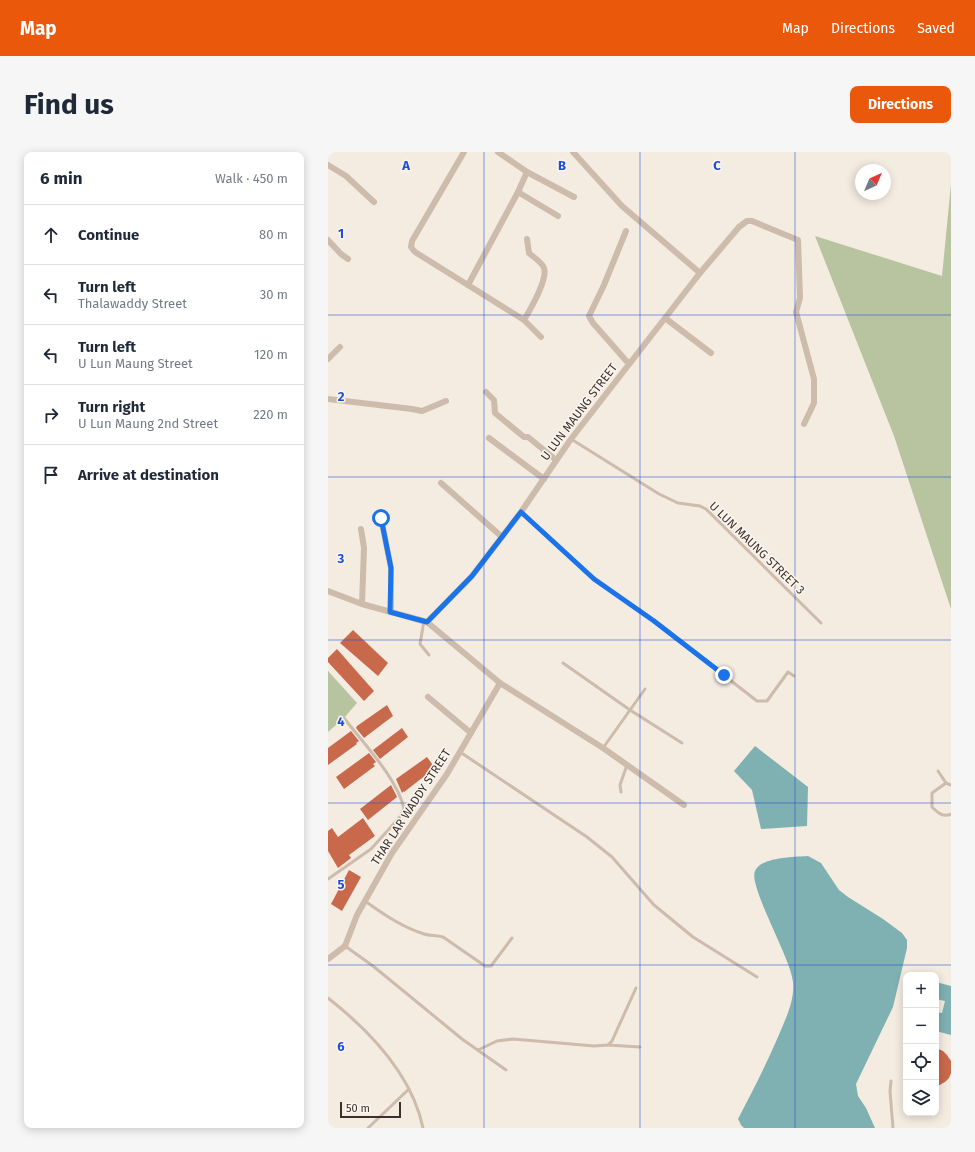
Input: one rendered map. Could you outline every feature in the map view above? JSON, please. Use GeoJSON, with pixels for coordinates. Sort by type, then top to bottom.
{"type":"FeatureCollection","features":[{"type":"Feature","properties":{"kind":"street"},"geometry":{"type":"LineString","coordinates":[[464,152],[412,241],[411,247],[415,252],[524,320],[541,337]]}},
{"type":"Feature","properties":{"kind":"street"},"geometry":{"type":"LineString","coordinates":[[498,152],[527,172],[574,197]]}},
{"type":"Feature","properties":{"kind":"street"},"geometry":{"type":"LineString","coordinates":[[573,152],[622,206],[700,273]]}},
{"type":"Feature","properties":{"kind":"street"},"geometry":{"type":"LineString","coordinates":[[328,165],[346,176],[374,202]]}},
{"type":"Feature","properties":{"kind":"street"},"geometry":{"type":"LineString","coordinates":[[468,285],[518,192],[527,172]]}},
{"type":"Feature","properties":{"kind":"street"},"geometry":{"type":"LineString","coordinates":[[518,192],[558,216]]}},
{"type":"Feature","properties":{"kind":"street","name":"U LUN MAUNG STREET"},"geometry":{"type":"LineString","coordinates":[[426,621],[472,576],[521,512],[571,439],[629,364],[700,273],[739,227],[747,221],[752,221],[798,240],[800,298],[796,312],[814,379],[814,403],[804,424]]}},
{"type":"Feature","properties":{"kind":"street"},"geometry":{"type":"LineString","coordinates":[[626,231],[604,285],[589,316],[593,323],[629,364]]}},
{"type":"Feature","properties":{"kind":"street"},"geometry":{"type":"LineString","coordinates":[[524,320],[538,294],[545,273],[544,267],[529,253],[528,239]]}},
{"type":"Feature","properties":{"kind":"street"},"geometry":{"type":"LineString","coordinates":[[328,240],[348,259]]}},
{"type":"Feature","properties":{"kind":"street"},"geometry":{"type":"LineString","coordinates":[[665,318],[710,353]]}},
{"type":"Feature","properties":{"kind":"street"},"geometry":{"type":"LineString","coordinates":[[328,359],[340,347]]}},
{"type":"Feature","properties":{"kind":"street"},"geometry":{"type":"LineString","coordinates":[[486,392],[494,400],[495,414],[524,437],[528,437],[556,460]]}},
{"type":"Feature","properties":{"kind":"street"},"geometry":{"type":"LineString","coordinates":[[328,398],[422,411],[446,401]]}},
{"type":"Feature","properties":{"kind":"street"},"geometry":{"type":"LineString","coordinates":[[489,438],[544,479]]}},
{"type":"Feature","properties":{"kind":"street"},"geometry":{"type":"LineString","coordinates":[[441,483],[502,536]]}},
{"type":"Feature","properties":{"kind":"street"},"geometry":{"type":"LineString","coordinates":[[381,518],[391,568],[390,612]]}},
{"type":"Feature","properties":{"kind":"street"},"geometry":{"type":"LineString","coordinates":[[361,529],[364,548],[362,604]]}},
{"type":"Feature","properties":{"kind":"street"},"geometry":{"type":"LineString","coordinates":[[328,591],[362,604],[426,621],[500,682],[603,748],[684,805]]}},
{"type":"Feature","properties":{"kind":"street","name":"THAR LAR WADDY STREET"},"geometry":{"type":"LineString","coordinates":[[345,946],[365,901],[392,853],[447,774],[500,682]]}},
{"type":"Feature","properties":{"kind":"street"},"geometry":{"type":"LineString","coordinates":[[428,697],[472,733]]}},
{"type":"Feature","properties":{"kind":"street"},"geometry":{"type":"LineString","coordinates":[[328,959],[345,946]]}},
{"type":"Feature","properties":{"kind":"lane","name":"U LUN MAUNG STREET 3"},"geometry":{"type":"LineString","coordinates":[[571,439],[659,494],[678,503],[700,506],[706,509],[821,623]]}},
{"type":"Feature","properties":{"kind":"lane"},"geometry":{"type":"LineString","coordinates":[[521,512],[594,579],[654,621],[757,701],[767,701],[788,672],[794,676]]}},
{"type":"Feature","properties":{"kind":"lane"},"geometry":{"type":"LineString","coordinates":[[426,621],[420,644],[429,655]]}},
{"type":"Feature","properties":{"kind":"lane"},"geometry":{"type":"LineString","coordinates":[[563,663],[630,710],[682,743]]}},
{"type":"Feature","properties":{"kind":"lane"},"geometry":{"type":"LineString","coordinates":[[603,748],[645,689]]}},
{"type":"Feature","properties":{"kind":"lane"},"geometry":{"type":"LineString","coordinates":[[328,879],[371,849],[404,809],[400,795],[394,784],[344,718]]}},
{"type":"Feature","properties":{"kind":"lane"},"geometry":{"type":"LineString","coordinates":[[460,752],[587,836],[612,857],[659,910],[693,937],[757,977]]}},
{"type":"Feature","properties":{"kind":"lane"},"geometry":{"type":"LineString","coordinates":[[621,792],[620,785],[627,765]]}},
{"type":"Feature","properties":{"kind":"lane"},"geometry":{"type":"LineString","coordinates":[[938,770],[946,783],[951,785]]}},
{"type":"Feature","properties":{"kind":"lane"},"geometry":{"type":"LineString","coordinates":[[946,783],[932,793],[932,807],[939,814],[951,814]]}},
{"type":"Feature","properties":{"kind":"lane"},"geometry":{"type":"LineString","coordinates":[[365,901],[389,918],[411,929],[426,934],[443,937],[485,966],[491,966],[512,938]]}},
{"type":"Feature","properties":{"kind":"lane"},"geometry":{"type":"LineString","coordinates":[[345,946],[373,966],[462,1039],[506,1070]]}},
{"type":"Feature","properties":{"kind":"lane"},"geometry":{"type":"LineString","coordinates":[[608,1045],[612,1041],[636,988]]}},
{"type":"Feature","properties":{"kind":"lane"},"geometry":{"type":"LineString","coordinates":[[328,998],[343,1010],[379,1045],[409,1088],[420,1112],[423,1128]]}},
{"type":"Feature","properties":{"kind":"lane"},"geometry":{"type":"LineString","coordinates":[[478,1050],[497,1042],[513,1039],[594,1046],[608,1045],[640,1047]]}},
{"type":"Feature","properties":{"kind":"lane"},"geometry":{"type":"LineString","coordinates":[[891,1081],[890,1091],[894,1128]]}},
{"type":"Feature","properties":{"kind":"lane"},"geometry":{"type":"LineString","coordinates":[[368,1128],[409,1088]]}},
{"type":"Feature","properties":{"kind":"green space"},"geometry":{"type":"Polygon","coordinates":[[[951,184],[951,609],[894,436],[815,236],[942,276],[951,184]]]}},
{"type":"Feature","properties":{"kind":"green space"},"geometry":{"type":"Polygon","coordinates":[[[328,671],[357,703],[344,718],[328,732],[328,671]]]}},
{"type":"Feature","properties":{"kind":"water"},"geometry":{"type":"Polygon","coordinates":[[[755,746],[808,787],[807,826],[761,829],[752,790],[734,771],[755,746]]]}},
{"type":"Feature","properties":{"kind":"water"},"geometry":{"type":"Polygon","coordinates":[[[808,856],[821,863],[839,890],[883,919],[902,933],[907,940],[907,948],[893,1007],[856,1084],[858,1096],[866,1108],[875,1128],[744,1128],[738,1119],[784,1024],[791,1003],[793,989],[791,971],[763,906],[755,879],[755,871],[758,866],[771,860],[787,857],[808,856]]]}},
{"type":"Feature","properties":{"kind":"water"},"geometry":{"type":"Polygon","coordinates":[[[939,983],[951,986],[951,1035],[939,1032],[939,1012],[942,1013],[945,1001],[939,1000],[939,983]]]}},
{"type":"Feature","properties":{"kind":"building"},"geometry":{"type":"Polygon","coordinates":[[[353,630],[388,663],[378,676],[340,643],[353,630]]]}},
{"type":"Feature","properties":{"kind":"building"},"geometry":{"type":"Polygon","coordinates":[[[337,649],[374,691],[364,701],[328,662],[328,658],[337,649]]]}},
{"type":"Feature","properties":{"kind":"building"},"geometry":{"type":"Polygon","coordinates":[[[387,705],[393,716],[364,738],[356,728],[357,726],[387,705]]]}},
{"type":"Feature","properties":{"kind":"building"},"geometry":{"type":"Polygon","coordinates":[[[402,728],[408,737],[380,759],[373,750],[402,728]]]}},
{"type":"Feature","properties":{"kind":"building"},"geometry":{"type":"Polygon","coordinates":[[[351,731],[359,741],[356,743],[357,744],[328,765],[328,748],[351,731]]]}},
{"type":"Feature","properties":{"kind":"building"},"geometry":{"type":"Polygon","coordinates":[[[369,753],[376,762],[373,764],[375,766],[344,789],[336,777],[369,753]]]}},
{"type":"Feature","properties":{"kind":"building"},"geometry":{"type":"Polygon","coordinates":[[[427,757],[435,768],[402,793],[396,779],[427,757]]]}},
{"type":"Feature","properties":{"kind":"building"},"geometry":{"type":"Polygon","coordinates":[[[391,785],[397,797],[368,820],[360,809],[391,785]]]}},
{"type":"Feature","properties":{"kind":"building"},"geometry":{"type":"Polygon","coordinates":[[[363,818],[375,836],[349,855],[351,858],[338,868],[328,851],[328,831],[332,828],[338,837],[363,818]]]}},
{"type":"Feature","properties":{"kind":"building"},"geometry":{"type":"Polygon","coordinates":[[[349,870],[361,877],[342,911],[331,904],[349,870]]]}},
{"type":"Feature","properties":{"kind":"building"},"geometry":{"type":"Polygon","coordinates":[[[939,1049],[943,1051],[951,1061],[951,1073],[945,1082],[939,1085],[939,1049]]]}},
{"type":"Feature","properties":{"kind":"route"},"geometry":{"type":"LineString","coordinates":[[381,518],[391,568],[390,612],[427,622],[472,576],[521,512],[594,579],[654,621],[724,675]]}}]}
